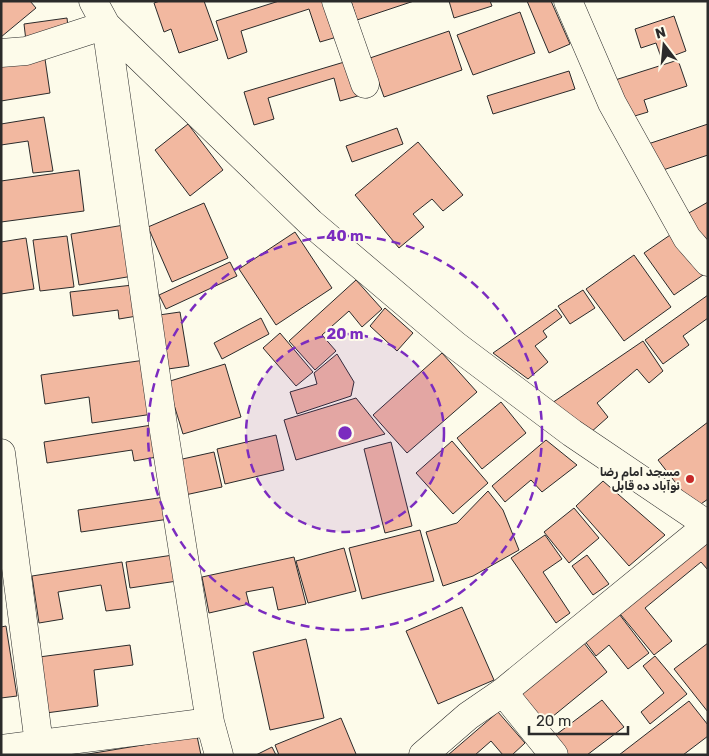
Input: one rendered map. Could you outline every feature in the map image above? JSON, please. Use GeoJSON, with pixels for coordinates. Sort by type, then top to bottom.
{"type":"FeatureCollection","features":[{"type":"Feature","properties":{"kind":"street"},"geometry":{"type":"LineString","coordinates":[[336,1],[365,84]]}},
{"type":"Feature","properties":{"kind":"street"},"geometry":{"type":"LineString","coordinates":[[568,1],[612,103],[687,238],[708,262]]}},
{"type":"Feature","properties":{"kind":"street"},"geometry":{"type":"LineString","coordinates":[[1,53],[26,51],[100,13]]}},
{"type":"Feature","properties":{"kind":"street"},"geometry":{"type":"LineString","coordinates":[[100,13],[311,223],[455,344],[572,433],[708,525],[503,692],[468,716],[423,755]]}},
{"type":"Feature","properties":{"kind":"street"},"geometry":{"type":"LineString","coordinates":[[100,13],[210,722],[219,755]]}},
{"type":"Feature","properties":{"kind":"street"},"geometry":{"type":"LineString","coordinates":[[1,453],[39,744]]}},
{"type":"Feature","properties":{"kind":"street"},"geometry":{"type":"LineString","coordinates":[[503,692],[554,755]]}},
{"type":"Feature","properties":{"kind":"street"},"geometry":{"type":"LineString","coordinates":[[1,749],[210,722]]}},
{"type":"Feature","properties":{"kind":"building"},"geometry":{"type":"Polygon","coordinates":[[[1,1],[30,1],[36,8],[1,37],[1,1]]]}},
{"type":"Feature","properties":{"kind":"building"},"geometry":{"type":"Polygon","coordinates":[[[160,1],[204,1],[218,40],[179,53],[171,29],[164,32],[154,3],[160,1]]]}},
{"type":"Feature","properties":{"kind":"building"},"geometry":{"type":"Polygon","coordinates":[[[279,1],[325,1],[337,37],[320,42],[309,9],[241,31],[247,52],[228,59],[216,21],[279,1]]]}},
{"type":"Feature","properties":{"kind":"building"},"geometry":{"type":"Polygon","coordinates":[[[351,1],[414,1],[357,20],[351,1]]]}},
{"type":"Feature","properties":{"kind":"building"},"geometry":{"type":"Polygon","coordinates":[[[449,1],[490,1],[492,6],[454,18],[449,1]]]}},
{"type":"Feature","properties":{"kind":"building"},"geometry":{"type":"Polygon","coordinates":[[[527,1],[551,1],[570,44],[549,53],[527,1]]]}},
{"type":"Feature","properties":{"kind":"building"},"geometry":{"type":"Polygon","coordinates":[[[520,12],[535,53],[473,75],[457,35],[520,12]]]}},
{"type":"Feature","properties":{"kind":"building"},"geometry":{"type":"Polygon","coordinates":[[[674,16],[686,51],[662,60],[656,43],[641,48],[635,29],[674,16]]]}},
{"type":"Feature","properties":{"kind":"building"},"geometry":{"type":"Polygon","coordinates":[[[67,18],[69,35],[26,41],[24,24],[67,18]]]}},
{"type":"Feature","properties":{"kind":"building"},"geometry":{"type":"Polygon","coordinates":[[[449,31],[462,70],[384,97],[370,58],[449,31]]]}},
{"type":"Feature","properties":{"kind":"building"},"geometry":{"type":"Polygon","coordinates":[[[45,59],[50,93],[1,101],[1,66],[45,59]]]}},
{"type":"Feature","properties":{"kind":"building"},"geometry":{"type":"Polygon","coordinates":[[[351,60],[361,95],[340,101],[334,78],[268,98],[274,119],[254,125],[244,92],[351,60]]]}},
{"type":"Feature","properties":{"kind":"building"},"geometry":{"type":"Polygon","coordinates":[[[678,60],[687,86],[644,100],[648,112],[628,118],[615,80],[678,60]]]}},
{"type":"Feature","properties":{"kind":"building"},"geometry":{"type":"Polygon","coordinates":[[[569,71],[575,89],[493,114],[487,96],[569,71]]]}},
{"type":"Feature","properties":{"kind":"building"},"geometry":{"type":"Polygon","coordinates":[[[44,117],[53,171],[33,173],[28,141],[1,145],[1,124],[44,117]]]}},
{"type":"Feature","properties":{"kind":"building"},"geometry":{"type":"Polygon","coordinates":[[[188,124],[223,170],[190,196],[155,150],[188,124]]]}},
{"type":"Feature","properties":{"kind":"building"},"geometry":{"type":"Polygon","coordinates":[[[708,124],[708,155],[654,173],[645,145],[708,124]]]}},
{"type":"Feature","properties":{"kind":"building"},"geometry":{"type":"Polygon","coordinates":[[[397,128],[403,144],[352,162],[346,146],[397,128]]]}},
{"type":"Feature","properties":{"kind":"building"},"geometry":{"type":"Polygon","coordinates":[[[418,142],[463,195],[443,211],[432,199],[413,214],[424,227],[399,248],[355,195],[418,142]]]}},
{"type":"Feature","properties":{"kind":"building"},"geometry":{"type":"Polygon","coordinates":[[[79,170],[84,211],[1,222],[1,181],[79,170]]]}},
{"type":"Feature","properties":{"kind":"building"},"geometry":{"type":"Polygon","coordinates":[[[708,202],[708,247],[687,214],[708,202]]]}},
{"type":"Feature","properties":{"kind":"building"},"geometry":{"type":"Polygon","coordinates":[[[204,203],[228,258],[172,282],[148,227],[204,203]]]}},
{"type":"Feature","properties":{"kind":"building"},"geometry":{"type":"Polygon","coordinates":[[[124,225],[133,276],[79,285],[71,234],[124,225]]]}},
{"type":"Feature","properties":{"kind":"building"},"geometry":{"type":"Polygon","coordinates":[[[295,232],[332,288],[276,325],[239,269],[295,232]]]}},
{"type":"Feature","properties":{"kind":"building"},"geometry":{"type":"Polygon","coordinates":[[[673,233],[703,275],[674,295],[644,253],[673,233]]]}},
{"type":"Feature","properties":{"kind":"building"},"geometry":{"type":"Polygon","coordinates":[[[67,236],[74,287],[40,291],[33,240],[67,236]]]}},
{"type":"Feature","properties":{"kind":"building"},"geometry":{"type":"Polygon","coordinates":[[[26,238],[34,289],[1,294],[1,242],[26,238]]]}},
{"type":"Feature","properties":{"kind":"building"},"geometry":{"type":"Polygon","coordinates":[[[634,255],[671,307],[624,341],[586,289],[634,255]]]}},
{"type":"Feature","properties":{"kind":"building"},"geometry":{"type":"Polygon","coordinates":[[[230,262],[237,276],[166,309],[159,295],[230,262]]]}},
{"type":"Feature","properties":{"kind":"building"},"geometry":{"type":"Polygon","coordinates":[[[356,280],[382,309],[362,327],[349,311],[322,335],[336,351],[315,370],[289,341],[356,280]]]}},
{"type":"Feature","properties":{"kind":"building"},"geometry":{"type":"Polygon","coordinates":[[[133,285],[137,316],[119,319],[118,310],[73,316],[70,292],[133,285]]]}},
{"type":"Feature","properties":{"kind":"building"},"geometry":{"type":"Polygon","coordinates":[[[583,290],[595,308],[570,324],[558,306],[583,290]]]}},
{"type":"Feature","properties":{"kind":"building"},"geometry":{"type":"Polygon","coordinates":[[[708,295],[708,318],[683,336],[689,345],[663,364],[645,340],[708,295]]]}},
{"type":"Feature","properties":{"kind":"building"},"geometry":{"type":"Polygon","coordinates":[[[385,308],[413,333],[397,351],[370,326],[385,308]]]}},
{"type":"Feature","properties":{"kind":"building"},"geometry":{"type":"Polygon","coordinates":[[[556,309],[562,317],[543,331],[547,337],[535,346],[548,362],[528,379],[493,353],[556,309]]]}},
{"type":"Feature","properties":{"kind":"building"},"geometry":{"type":"Polygon","coordinates":[[[180,312],[189,366],[168,369],[159,315],[180,312]]]}},
{"type":"Feature","properties":{"kind":"building"},"geometry":{"type":"Polygon","coordinates":[[[261,318],[269,334],[222,359],[214,343],[261,318]]]}},
{"type":"Feature","properties":{"kind":"building"},"geometry":{"type":"Polygon","coordinates":[[[280,333],[313,372],[296,386],[263,348],[280,333]]]}},
{"type":"Feature","properties":{"kind":"building"},"geometry":{"type":"Polygon","coordinates":[[[643,341],[663,371],[649,383],[637,369],[597,403],[608,417],[590,433],[552,403],[643,341]]]}},
{"type":"Feature","properties":{"kind":"building"},"geometry":{"type":"Polygon","coordinates":[[[442,353],[477,392],[407,453],[373,415],[442,353]]]}},
{"type":"Feature","properties":{"kind":"building"},"geometry":{"type":"Polygon","coordinates":[[[337,354],[354,382],[351,396],[297,414],[290,392],[317,384],[314,373],[337,354]]]}},
{"type":"Feature","properties":{"kind":"building"},"geometry":{"type":"Polygon","coordinates":[[[145,360],[153,414],[92,423],[89,397],[45,404],[41,375],[145,360]]]}},
{"type":"Feature","properties":{"kind":"building"},"geometry":{"type":"Polygon","coordinates":[[[225,364],[241,417],[183,434],[167,382],[225,364]]]}},
{"type":"Feature","properties":{"kind":"building"},"geometry":{"type":"Polygon","coordinates":[[[356,398],[385,434],[296,460],[284,420],[356,398]]]}},
{"type":"Feature","properties":{"kind":"building"},"geometry":{"type":"Polygon","coordinates":[[[501,402],[526,433],[482,469],[457,438],[501,402]]]}},
{"type":"Feature","properties":{"kind":"building","name":"مسجد امام رضا نوآباد ده قابل"},"geometry":{"type":"Polygon","coordinates":[[[708,422],[708,499],[698,506],[689,500],[658,460],[708,422]]]}},
{"type":"Feature","properties":{"kind":"building"},"geometry":{"type":"Polygon","coordinates":[[[152,425],[157,457],[134,461],[132,450],[47,463],[44,442],[152,425]]]}},
{"type":"Feature","properties":{"kind":"building"},"geometry":{"type":"Polygon","coordinates":[[[276,435],[284,470],[225,484],[217,449],[276,435]]]}},
{"type":"Feature","properties":{"kind":"building"},"geometry":{"type":"Polygon","coordinates":[[[546,440],[577,465],[542,492],[531,480],[505,502],[492,486],[546,440]]]}},
{"type":"Feature","properties":{"kind":"building"},"geometry":{"type":"Polygon","coordinates":[[[452,441],[488,483],[453,514],[416,473],[452,441]]]}},
{"type":"Feature","properties":{"kind":"building"},"geometry":{"type":"Polygon","coordinates":[[[391,442],[412,526],[385,533],[364,449],[391,442]]]}},
{"type":"Feature","properties":{"kind":"building"},"geometry":{"type":"Polygon","coordinates":[[[214,452],[222,487],[185,495],[178,460],[214,452]]]}},
{"type":"Feature","properties":{"kind":"building"},"geometry":{"type":"Polygon","coordinates":[[[603,481],[665,535],[629,566],[576,506],[603,481]]]}},
{"type":"Feature","properties":{"kind":"building"},"geometry":{"type":"Polygon","coordinates":[[[488,491],[503,510],[519,550],[473,576],[443,586],[426,532],[457,523],[488,491]]]}},
{"type":"Feature","properties":{"kind":"building"},"geometry":{"type":"Polygon","coordinates":[[[165,497],[169,519],[81,532],[78,510],[165,497]]]}},
{"type":"Feature","properties":{"kind":"building"},"geometry":{"type":"Polygon","coordinates":[[[574,508],[599,538],[569,563],[544,532],[574,508]]]}},
{"type":"Feature","properties":{"kind":"building"},"geometry":{"type":"Polygon","coordinates":[[[420,530],[434,581],[362,599],[349,548],[420,530]]]}},
{"type":"Feature","properties":{"kind":"building"},"geometry":{"type":"Polygon","coordinates":[[[708,533],[708,570],[701,562],[645,608],[672,641],[654,655],[616,609],[708,533]]]}},
{"type":"Feature","properties":{"kind":"building"},"geometry":{"type":"Polygon","coordinates":[[[545,535],[562,559],[543,572],[570,613],[556,623],[511,558],[545,535]]]}},
{"type":"Feature","properties":{"kind":"building"},"geometry":{"type":"Polygon","coordinates":[[[344,548],[356,591],[308,603],[296,561],[344,548]]]}},
{"type":"Feature","properties":{"kind":"building"},"geometry":{"type":"Polygon","coordinates":[[[180,554],[184,580],[130,588],[126,562],[180,554]]]}},
{"type":"Feature","properties":{"kind":"building"},"geometry":{"type":"Polygon","coordinates":[[[587,555],[609,584],[593,595],[572,566],[587,555]]]}},
{"type":"Feature","properties":{"kind":"building"},"geometry":{"type":"Polygon","coordinates":[[[294,557],[306,604],[278,610],[273,587],[246,592],[249,604],[209,613],[202,577],[294,557]]]}},
{"type":"Feature","properties":{"kind":"building"},"geometry":{"type":"Polygon","coordinates":[[[122,562],[130,608],[106,611],[101,585],[58,592],[63,619],[39,623],[32,576],[122,562]]]}},
{"type":"Feature","properties":{"kind":"building"},"geometry":{"type":"Polygon","coordinates":[[[462,607],[494,680],[438,704],[406,631],[462,607]]]}},
{"type":"Feature","properties":{"kind":"building"},"geometry":{"type":"Polygon","coordinates":[[[616,610],[649,653],[628,669],[609,645],[596,656],[581,636],[616,610]]]}},
{"type":"Feature","properties":{"kind":"building"},"geometry":{"type":"Polygon","coordinates":[[[6,626],[17,696],[1,698],[1,627],[6,626]]]}},
{"type":"Feature","properties":{"kind":"building"},"geometry":{"type":"Polygon","coordinates":[[[580,638],[607,672],[541,726],[514,692],[580,638]]]}},
{"type":"Feature","properties":{"kind":"building"},"geometry":{"type":"Polygon","coordinates":[[[306,639],[324,718],[270,730],[253,652],[306,639]]]}},
{"type":"Feature","properties":{"kind":"building"},"geometry":{"type":"Polygon","coordinates":[[[708,643],[708,712],[674,669],[708,643]]]}},
{"type":"Feature","properties":{"kind":"building"},"geometry":{"type":"Polygon","coordinates":[[[130,645],[133,665],[94,670],[98,706],[46,713],[39,657],[130,645]]]}},
{"type":"Feature","properties":{"kind":"building"},"geometry":{"type":"Polygon","coordinates":[[[655,656],[687,694],[650,724],[641,712],[664,693],[643,666],[655,656]]]}},
{"type":"Feature","properties":{"kind":"building"},"geometry":{"type":"Polygon","coordinates":[[[602,700],[624,727],[587,755],[567,755],[553,737],[602,700]]]}},
{"type":"Feature","properties":{"kind":"building"},"geometry":{"type":"Polygon","coordinates":[[[689,701],[708,725],[708,736],[683,755],[619,755],[689,701]]]}},
{"type":"Feature","properties":{"kind":"building"},"geometry":{"type":"Polygon","coordinates":[[[498,712],[525,743],[512,755],[503,755],[491,741],[475,755],[448,755],[498,712]]]}},
{"type":"Feature","properties":{"kind":"building"},"geometry":{"type":"Polygon","coordinates":[[[341,718],[356,754],[279,755],[275,745],[341,718]]]}},
{"type":"Feature","properties":{"kind":"building"},"geometry":{"type":"Polygon","coordinates":[[[197,736],[201,755],[82,755],[197,736]]]}},
{"type":"Feature","properties":{"kind":"building"},"geometry":{"type":"Polygon","coordinates":[[[272,747],[276,755],[256,755],[272,747]]]}},
{"type":"Feature","properties":{"kind":"place","name":"مسجد امام رضا نوآباد ده قابل"},"geometry":{"type":"Point","coordinates":[690,479]}}]}
